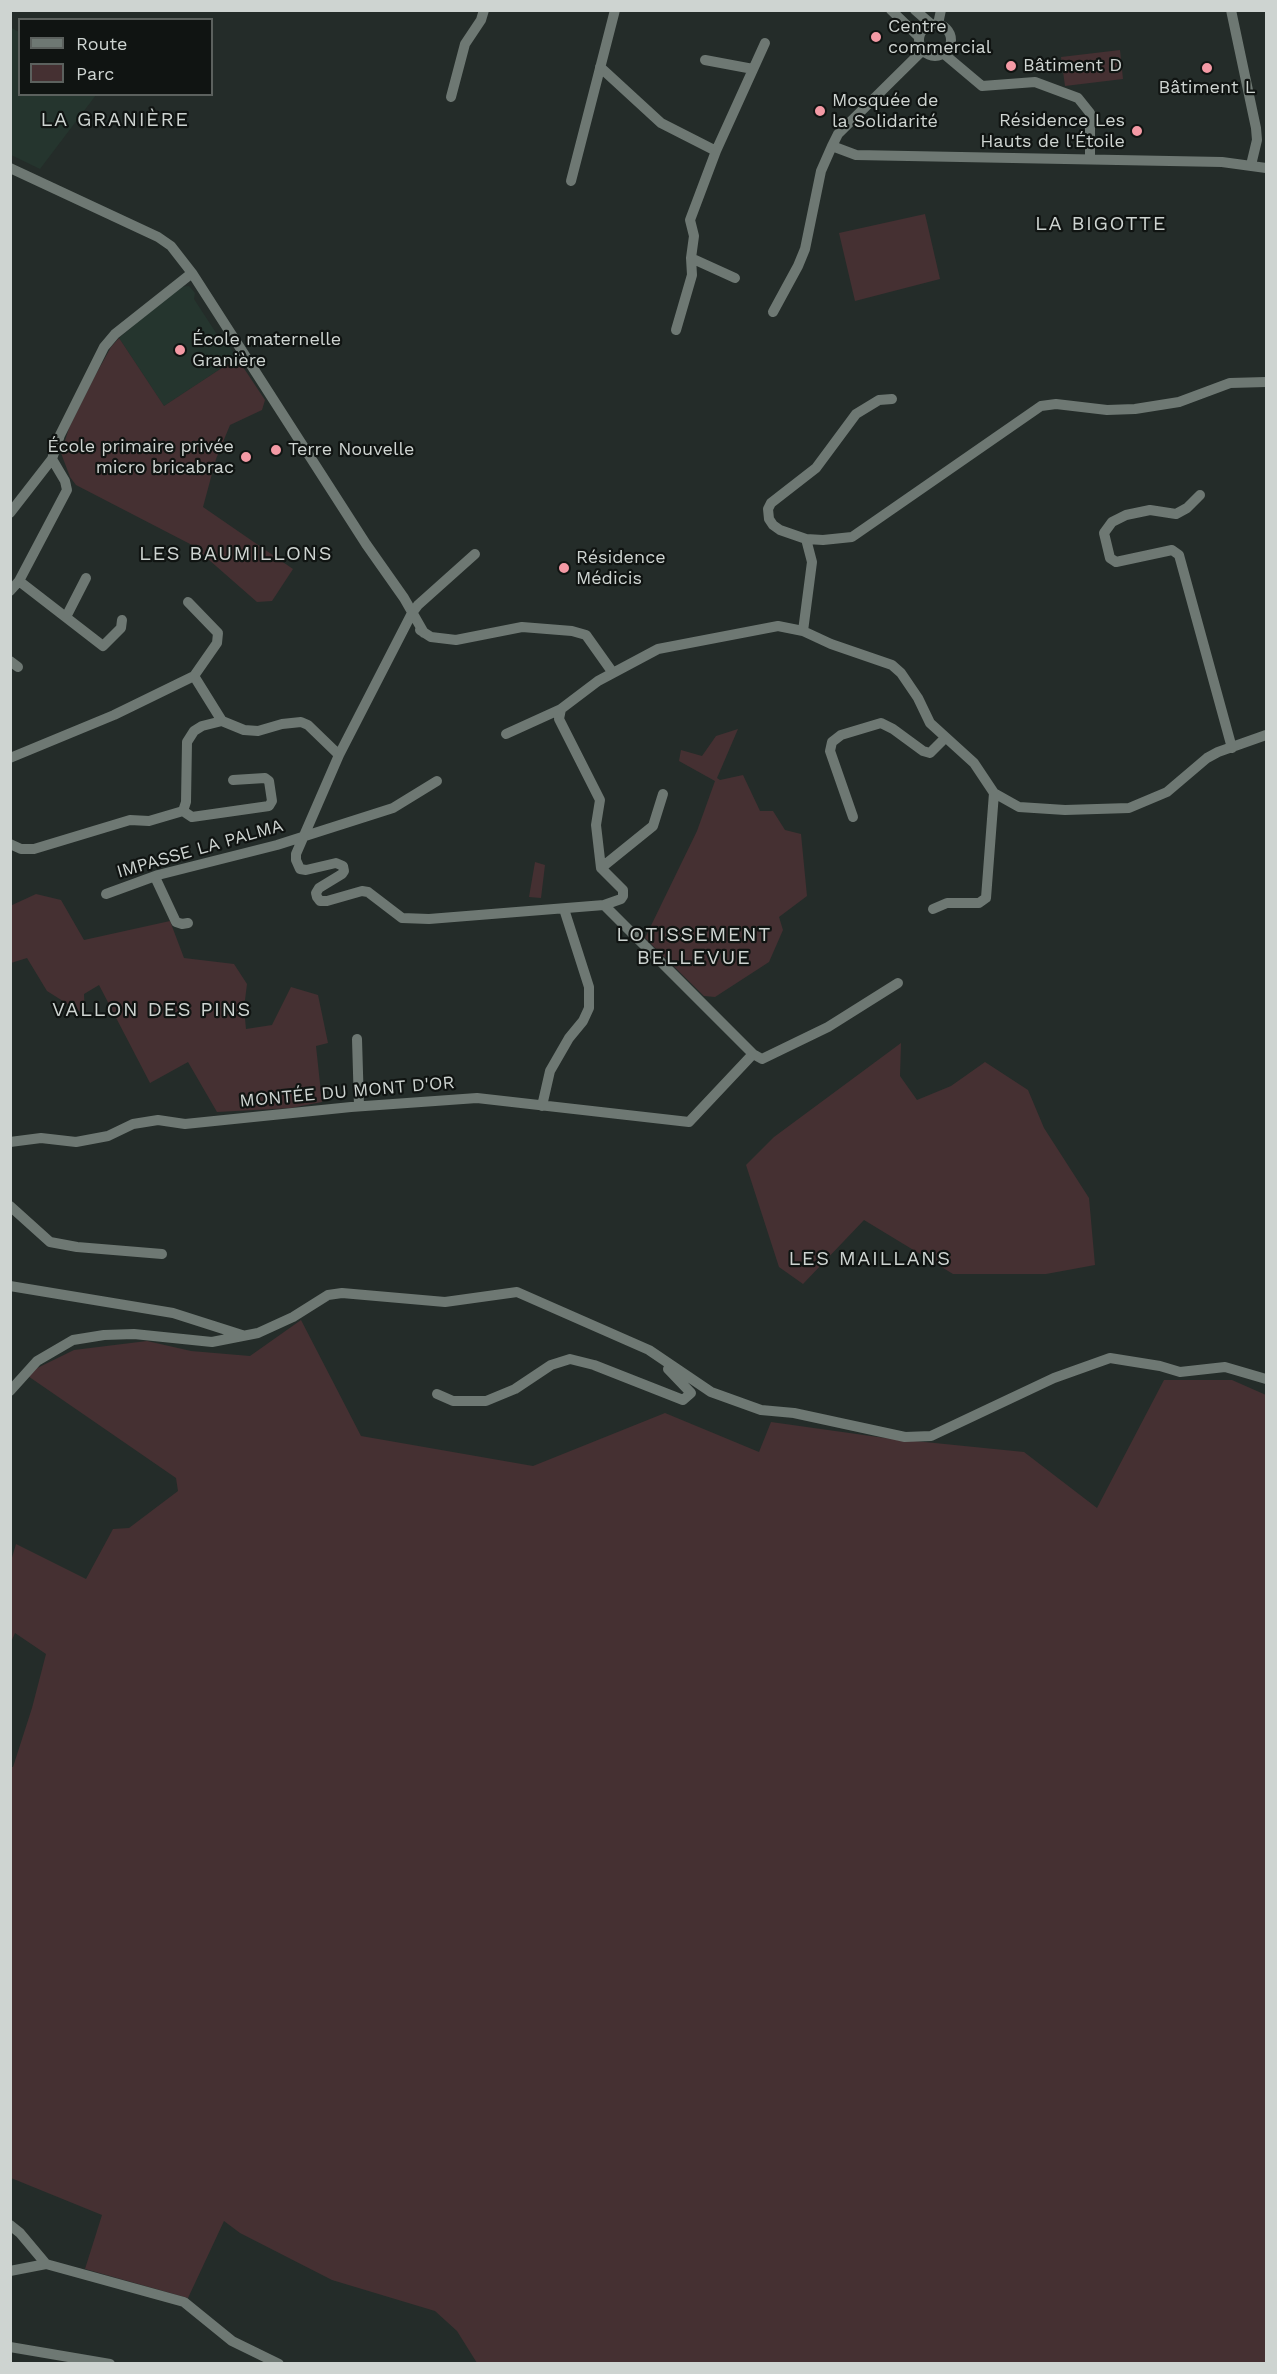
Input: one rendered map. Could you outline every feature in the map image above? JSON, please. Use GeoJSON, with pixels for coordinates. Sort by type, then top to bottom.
{"type":"FeatureCollection","features":[{"type":"Feature","properties":{"kind":"street"},"geometry":{"type":"LineString","coordinates":[[451,97],[465,44],[481,20],[484,10]]}},
{"type":"Feature","properties":{"kind":"street"},"geometry":{"type":"LineString","coordinates":[[571,181],[615,10]]}},
{"type":"Feature","properties":{"kind":"street"},"geometry":{"type":"LineString","coordinates":[[891,10],[919,37]]}},
{"type":"Feature","properties":{"kind":"street"},"geometry":{"type":"LineString","coordinates":[[915,10],[935,24],[944,27],[951,38],[948,50],[944,54],[933,57],[922,51],[918,43],[919,37],[923,28],[935,24],[942,10]]}},
{"type":"Feature","properties":{"kind":"street"},"geometry":{"type":"LineString","coordinates":[[1231,10],[1256,128],[1257,140],[1251,165]]}},
{"type":"Feature","properties":{"kind":"street"},"geometry":{"type":"LineString","coordinates":[[676,330],[692,275],[691,258],[694,236],[690,220],[716,151],[765,43]]}},
{"type":"Feature","properties":{"kind":"street"},"geometry":{"type":"LineString","coordinates":[[773,312],[805,249],[821,171],[838,134],[922,51]]}},
{"type":"Feature","properties":{"kind":"street"},"geometry":{"type":"LineString","coordinates":[[944,54],[982,86],[1035,82],[1078,98],[1090,113],[1090,159]]}},
{"type":"Feature","properties":{"kind":"street"},"geometry":{"type":"LineString","coordinates":[[705,60],[753,69]]}},
{"type":"Feature","properties":{"kind":"street"},"geometry":{"type":"LineString","coordinates":[[600,67],[661,123],[716,151]]}},
{"type":"Feature","properties":{"kind":"street"},"geometry":{"type":"LineString","coordinates":[[832,146],[856,155],[1090,159],[1251,165],[1266,168]]}},
{"type":"Feature","properties":{"kind":"street"},"geometry":{"type":"LineString","coordinates":[[10,168],[158,237],[171,246],[192,273],[410,616],[424,633],[441,640],[456,640],[522,627],[572,631],[586,635],[613,673]]}},
{"type":"Feature","properties":{"kind":"street"},"geometry":{"type":"LineString","coordinates":[[691,258],[735,278]]}},
{"type":"Feature","properties":{"kind":"street"},"geometry":{"type":"LineString","coordinates":[[10,513],[52,459],[60,435],[104,347],[116,334],[192,273]]}},
{"type":"Feature","properties":{"kind":"street"},"geometry":{"type":"LineString","coordinates":[[892,399],[879,400],[856,414],[816,468],[771,503],[768,509],[768,519],[773,525],[780,530],[806,539],[852,537],[1041,406],[1056,404],[1107,410],[1135,409],[1179,402],[1230,382],[1266,382]]}},
{"type":"Feature","properties":{"kind":"street"},"geometry":{"type":"LineString","coordinates":[[10,591],[19,581],[67,490],[65,481],[52,459]]}},
{"type":"Feature","properties":{"kind":"street"},"geometry":{"type":"LineString","coordinates":[[1200,495],[1187,508],[1176,514],[1150,510],[1126,515],[1112,522],[1104,533],[1110,558],[1116,562],[1172,550],[1179,555],[1232,748]]}},
{"type":"Feature","properties":{"kind":"street"},"geometry":{"type":"LineString","coordinates":[[803,631],[812,562],[806,539]]}},
{"type":"Feature","properties":{"kind":"street"},"geometry":{"type":"LineString","coordinates":[[476,554],[418,605],[410,616],[339,755],[303,836],[296,860],[300,869],[306,870],[340,863],[344,871],[319,888],[316,893],[320,901],[362,891],[368,892],[402,918],[429,919],[604,905],[621,899],[623,890],[601,867],[596,825],[600,800],[559,719],[561,709]]}},
{"type":"Feature","properties":{"kind":"street"},"geometry":{"type":"LineString","coordinates":[[66,617],[87,578]]}},
{"type":"Feature","properties":{"kind":"street"},"geometry":{"type":"LineString","coordinates":[[19,581],[103,646],[121,628],[122,620]]}},
{"type":"Feature","properties":{"kind":"street"},"geometry":{"type":"LineString","coordinates":[[10,758],[114,715],[194,676],[218,643],[218,633],[188,602]]}},
{"type":"Feature","properties":{"kind":"street"},"geometry":{"type":"LineString","coordinates":[[506,734],[561,709],[598,681],[658,649],[778,626],[803,631],[831,644],[892,665],[901,673],[918,698],[930,723],[974,763],[994,793],[1019,807],[1065,810],[1130,808],[1167,792],[1207,758],[1266,735]]}},
{"type":"Feature","properties":{"kind":"street"},"geometry":{"type":"LineString","coordinates":[[194,676],[222,722]]}},
{"type":"Feature","properties":{"kind":"street"},"geometry":{"type":"LineString","coordinates":[[183,811],[186,802],[187,742],[194,731],[202,726],[222,722],[244,730],[258,731],[282,724],[301,722],[308,725],[339,755]]}},
{"type":"Feature","properties":{"kind":"street"},"geometry":{"type":"LineString","coordinates":[[853,817],[830,752],[832,742],[841,735],[881,723],[923,751],[930,753],[945,738]]}},
{"type":"Feature","properties":{"kind":"street"},"geometry":{"type":"LineString","coordinates":[[324,740],[338,741],[347,738]]}},
{"type":"Feature","properties":{"kind":"street"},"geometry":{"type":"LineString","coordinates":[[183,811],[192,817],[269,806],[272,801],[269,782],[265,778],[233,780]]}},
{"type":"Feature","properties":{"kind":"street","name":"IMPASSE LA PALMA"},"geometry":{"type":"LineString","coordinates":[[106,894],[155,877],[277,845],[393,808],[437,781]]}},
{"type":"Feature","properties":{"kind":"street"},"geometry":{"type":"LineString","coordinates":[[933,909],[947,903],[979,903],[986,898],[994,793]]}},
{"type":"Feature","properties":{"kind":"street"},"geometry":{"type":"LineString","coordinates":[[601,867],[653,826],[663,794]]}},
{"type":"Feature","properties":{"kind":"street"},"geometry":{"type":"LineString","coordinates":[[10,844],[21,849],[34,849],[130,820],[149,821],[183,811]]}},
{"type":"Feature","properties":{"kind":"street"},"geometry":{"type":"LineString","coordinates":[[155,877],[176,922],[178,924],[188,923]]}},
{"type":"Feature","properties":{"kind":"street"},"geometry":{"type":"LineString","coordinates":[[604,905],[753,1054],[762,1059],[828,1027],[898,983]]}},
{"type":"Feature","properties":{"kind":"street"},"geometry":{"type":"LineString","coordinates":[[542,1106],[550,1071],[569,1038],[583,1022],[589,1008],[589,987],[564,909]]}},
{"type":"Feature","properties":{"kind":"street"},"geometry":{"type":"LineString","coordinates":[[357,1039],[359,1107]]}},
{"type":"Feature","properties":{"kind":"street","name":"MONTÉE DU MONT D'OR"},"geometry":{"type":"LineString","coordinates":[[10,1142],[41,1138],[76,1142],[108,1136],[133,1124],[158,1120],[185,1124],[477,1098],[689,1122],[753,1054]]}},
{"type":"Feature","properties":{"kind":"street"},"geometry":{"type":"LineString","coordinates":[[10,1206],[42,1236],[59,1244],[162,1254]]}},
{"type":"Feature","properties":{"kind":"street"},"geometry":{"type":"LineString","coordinates":[[10,1286],[172,1313],[245,1336]]}},
{"type":"Feature","properties":{"kind":"street"},"geometry":{"type":"LineString","coordinates":[[10,1391],[37,1361],[73,1340],[104,1335],[134,1334],[212,1342],[258,1333],[293,1317],[328,1295],[342,1293],[445,1302],[517,1292],[649,1350],[711,1392],[761,1410],[794,1413],[905,1437],[931,1436],[1054,1378],[1110,1358],[1160,1366],[1180,1372],[1225,1367],[1266,1378]]}},
{"type":"Feature","properties":{"kind":"street"},"geometry":{"type":"LineString","coordinates":[[437,1394],[453,1401],[486,1401],[515,1389],[551,1365],[570,1359],[594,1365],[683,1400],[691,1393],[672,1371],[637,1344]]}},
{"type":"Feature","properties":{"kind":"street"},"geometry":{"type":"LineString","coordinates":[[10,2225],[20,2233],[46,2264]]}},
{"type":"Feature","properties":{"kind":"street"},"geometry":{"type":"LineString","coordinates":[[10,2271],[46,2264],[184,2302],[232,2341],[279,2364]]}},
{"type":"Feature","properties":{"kind":"street"},"geometry":{"type":"LineString","coordinates":[[10,2347],[111,2364]]}},
{"type":"Feature","properties":{"kind":"shaded area"},"geometry":{"type":"Polygon","coordinates":[[[10,27],[18,31],[18,96],[95,96],[40,169],[11,155],[10,27]]]}},
{"type":"Feature","properties":{"kind":"shaded area","name":"École maternelle Granière"},"geometry":{"type":"Polygon","coordinates":[[[189,286],[195,293],[194,299],[222,342],[226,341],[237,358],[164,406],[119,338],[180,287],[189,286]]]}},
{"type":"Feature","properties":{"kind":"green space"},"geometry":{"type":"Polygon","coordinates":[[[1120,50],[1123,79],[1065,86],[1061,57],[1120,50]]]}},
{"type":"Feature","properties":{"kind":"green space"},"geometry":{"type":"Polygon","coordinates":[[[925,214],[940,279],[855,301],[839,233],[925,214]]]}},
{"type":"Feature","properties":{"kind":"green space"},"geometry":{"type":"Polygon","coordinates":[[[119,338],[164,406],[237,358],[265,400],[262,410],[230,425],[216,459],[203,507],[293,569],[272,601],[257,602],[192,545],[76,485],[70,477],[61,453],[69,428],[111,347],[119,338]]]}},
{"type":"Feature","properties":{"kind":"green space"},"geometry":{"type":"Polygon","coordinates":[[[738,729],[717,778],[720,780],[743,775],[760,811],[773,811],[785,830],[801,834],[807,896],[779,917],[783,930],[769,962],[715,997],[704,996],[645,938],[697,831],[715,781],[679,761],[681,750],[702,756],[716,736],[738,729]]]}},
{"type":"Feature","properties":{"kind":"green space"},"geometry":{"type":"Polygon","coordinates":[[[535,862],[545,865],[541,898],[529,897],[535,862]]]}},
{"type":"Feature","properties":{"kind":"green space"},"geometry":{"type":"Polygon","coordinates":[[[36,894],[61,900],[84,940],[170,921],[184,958],[234,964],[247,984],[244,1008],[246,1029],[272,1025],[291,987],[318,995],[328,1043],[316,1046],[322,1102],[291,1108],[217,1112],[188,1062],[150,1083],[99,985],[84,994],[85,1015],[47,991],[27,958],[11,963],[10,906],[36,894]]]}},
{"type":"Feature","properties":{"kind":"green space"},"geometry":{"type":"Polygon","coordinates":[[[901,1043],[900,1076],[917,1100],[951,1086],[985,1062],[1028,1090],[1044,1128],[1089,1198],[1095,1265],[1046,1274],[953,1274],[864,1220],[803,1284],[779,1267],[746,1165],[774,1137],[901,1043]]]}},
{"type":"Feature","properties":{"kind":"green space"},"geometry":{"type":"Polygon","coordinates":[[[301,1320],[361,1436],[533,1466],[665,1413],[759,1452],[771,1422],[885,1438],[1024,1452],[1097,1508],[1164,1380],[1232,1380],[1266,1395],[1266,2363],[477,2363],[457,2331],[435,2311],[332,2280],[240,2233],[224,2221],[188,2298],[85,2269],[102,2215],[11,2178],[11,1767],[13,1767],[32,1708],[46,1654],[15,1633],[11,1642],[11,1561],[16,1544],[86,1579],[113,1529],[129,1528],[178,1491],[176,1478],[25,1374],[74,1350],[147,1341],[191,1351],[250,1356],[301,1320]]]}},
{"type":"Feature","properties":{"kind":"place","name":"Centre commercial"},"geometry":{"type":"Point","coordinates":[876,37]}},
{"type":"Feature","properties":{"kind":"place","name":"Bâtiment D"},"geometry":{"type":"Point","coordinates":[1011,66]}},
{"type":"Feature","properties":{"kind":"place","name":"Bâtiment L"},"geometry":{"type":"Point","coordinates":[1207,68]}},
{"type":"Feature","properties":{"kind":"place","name":"Mosquée de la Solidarité"},"geometry":{"type":"Point","coordinates":[820,111]}},
{"type":"Feature","properties":{"kind":"place","name":"Résidence Les Hauts de l'Étoile"},"geometry":{"type":"Point","coordinates":[1137,131]}},
{"type":"Feature","properties":{"kind":"place","name":"École maternelle Granière"},"geometry":{"type":"Point","coordinates":[180,350]}},
{"type":"Feature","properties":{"kind":"place","name":"Terre Nouvelle"},"geometry":{"type":"Point","coordinates":[276,450]}},
{"type":"Feature","properties":{"kind":"place","name":"École primaire privée micro bricabrac"},"geometry":{"type":"Point","coordinates":[246,457]}},
{"type":"Feature","properties":{"kind":"place","name":"Résidence Médicis"},"geometry":{"type":"Point","coordinates":[564,568]}},
{"type":"Feature","properties":{"kind":"district","name":"LA GRANIÈRE"},"geometry":{"type":"Point","coordinates":[115,120]}},
{"type":"Feature","properties":{"kind":"district","name":"LA BIGOTTE"},"geometry":{"type":"Point","coordinates":[1101,224]}},
{"type":"Feature","properties":{"kind":"district","name":"LES BAUMILLONS"},"geometry":{"type":"Point","coordinates":[236,554]}},
{"type":"Feature","properties":{"kind":"district","name":"LOTISSEMENT BELLEVUE"},"geometry":{"type":"Point","coordinates":[694,946]}},
{"type":"Feature","properties":{"kind":"district","name":"VALLON DES PINS"},"geometry":{"type":"Point","coordinates":[152,1010]}},
{"type":"Feature","properties":{"kind":"district","name":"LES MAILLANS"},"geometry":{"type":"Point","coordinates":[870,1259]}}]}
